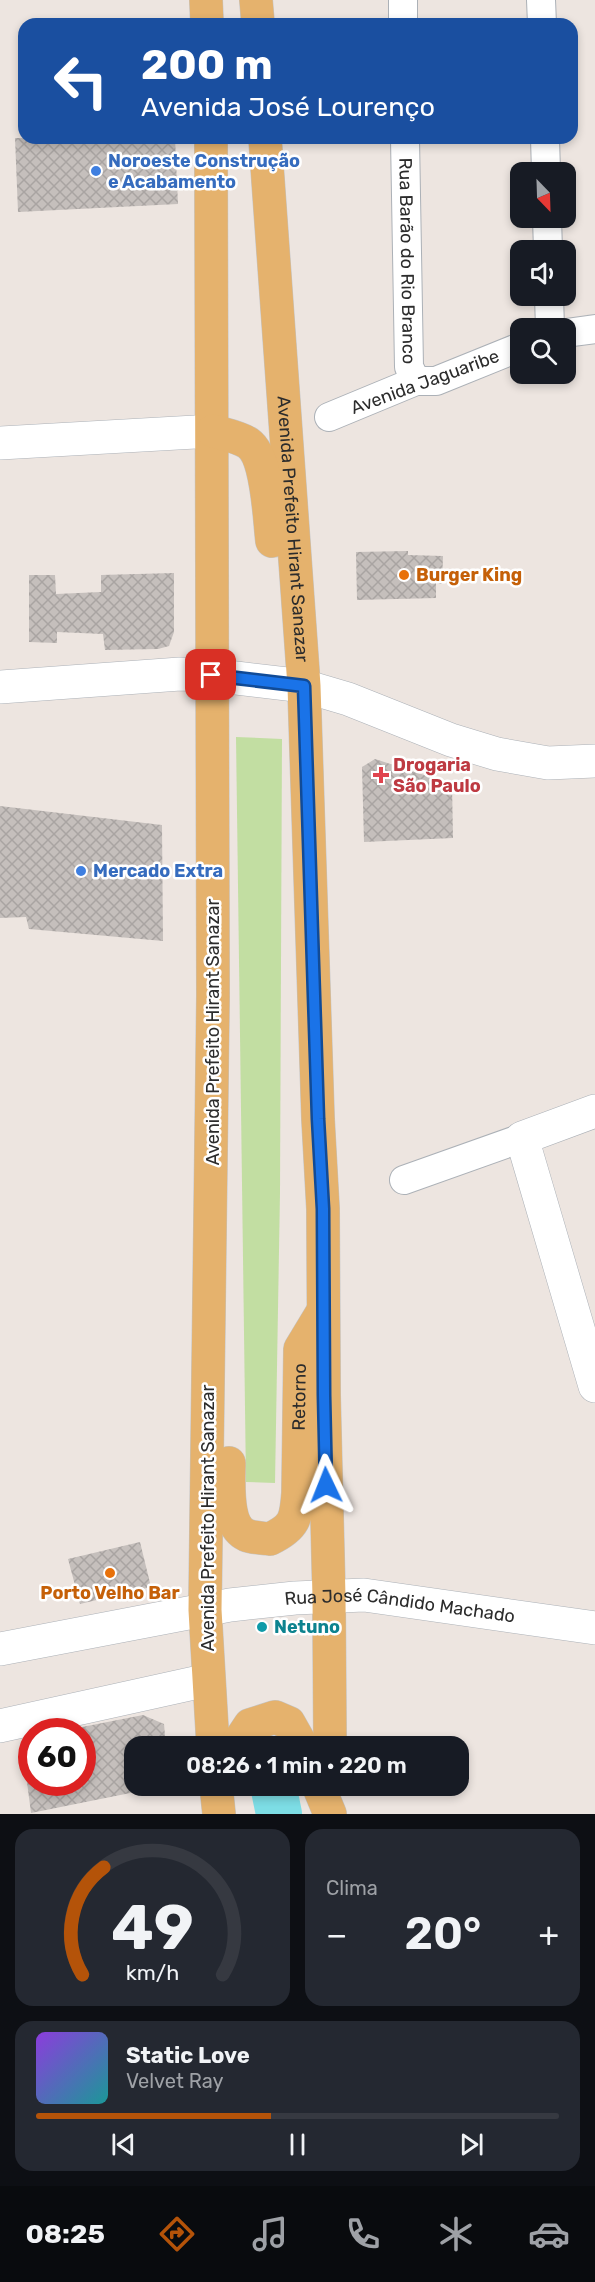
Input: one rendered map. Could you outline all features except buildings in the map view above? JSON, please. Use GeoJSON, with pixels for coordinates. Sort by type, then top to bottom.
{"type":"FeatureCollection","features":[{"type":"Feature","properties":{"kind":"main road"},"geometry":{"type":"LineString","coordinates":[[206,0],[207,18]]}},
{"type":"Feature","properties":{"kind":"main road"},"geometry":{"type":"LineString","coordinates":[[256,0],[258,18]]}},
{"type":"Feature","properties":{"kind":"main road","name":"Avenida Prefeito Hirant Sanazar"},"geometry":{"type":"LineString","coordinates":[[211,144],[213,938],[211,1273],[218,1607],[208,1680],[212,1736]]}},
{"type":"Feature","properties":{"kind":"main road","name":"Avenida Prefeito Hirant Sanazar"},"geometry":{"type":"LineString","coordinates":[[265,144],[304,686],[323,1209],[330,1736]]}},
{"type":"Feature","properties":{"kind":"main road"},"geometry":{"type":"LineString","coordinates":[[0,443],[213,431],[248,443],[255,451],[265,483],[273,543],[279,568],[297,600]]}},
{"type":"Feature","properties":{"kind":"main road"},"geometry":{"type":"LineString","coordinates":[[0,687],[180,674],[211,675],[304,686],[348,699],[451,740],[497,754],[548,763],[595,761]]}},
{"type":"Feature","properties":{"kind":"main road"},"geometry":{"type":"LineString","coordinates":[[595,1111],[522,1138],[595,1386]]}},
{"type":"Feature","properties":{"kind":"main road","name":"Retorno"},"geometry":{"type":"LineString","coordinates":[[211,1273],[230,1319],[228,1498],[235,1523],[245,1535],[270,1539],[289,1528],[296,1517],[300,1349],[323,1310]]}},
{"type":"Feature","properties":{"kind":"main road","name":"Rua José Cândido Machado"},"geometry":{"type":"LineString","coordinates":[[0,1649],[218,1607],[295,1598],[364,1595],[595,1628]]}},
{"type":"Feature","properties":{"kind":"main road"},"geometry":{"type":"LineString","coordinates":[[0,1726],[208,1680]]}},
{"type":"Feature","properties":{"kind":"main road"},"geometry":{"type":"LineString","coordinates":[[243,1736],[250,1725],[275,1717],[289,1723],[296,1736]]}},
{"type":"Feature","properties":{"kind":"main road"},"geometry":{"type":"LineString","coordinates":[[218,1796],[220,1814]]}},
{"type":"Feature","properties":{"kind":"main road"},"geometry":{"type":"LineString","coordinates":[[220,1814],[221,1796]]}},
{"type":"Feature","properties":{"kind":"main road"},"geometry":{"type":"LineString","coordinates":[[323,1796],[332,1814]]}},
{"type":"Feature","properties":{"kind":"main road"},"geometry":{"type":"LineString","coordinates":[[332,1796],[332,1814]]}},
{"type":"Feature","properties":{"kind":"street"},"geometry":{"type":"LineString","coordinates":[[403,0],[403,18]]}},
{"type":"Feature","properties":{"kind":"street"},"geometry":{"type":"LineString","coordinates":[[541,0],[542,18]]}},
{"type":"Feature","properties":{"kind":"street","name":"Rua Barão do Rio Branco"},"geometry":{"type":"LineString","coordinates":[[405,144],[409,367],[416,381]]}},
{"type":"Feature","properties":{"kind":"street"},"geometry":{"type":"LineString","coordinates":[[545,144],[546,162]]}},
{"type":"Feature","properties":{"kind":"street"},"geometry":{"type":"LineString","coordinates":[[576,332],[595,329]]}},
{"type":"Feature","properties":{"kind":"street","name":"Avenida Jaguaribe"},"geometry":{"type":"LineString","coordinates":[[329,417],[416,381],[436,381],[510,351]]}},
{"type":"Feature","properties":{"kind":"street"},"geometry":{"type":"LineString","coordinates":[[404,1180],[522,1138]]}},
{"type":"Feature","properties":{"kind":"green space"},"geometry":{"type":"Polygon","coordinates":[[[236,737],[282,739],[280,1193],[275,1483],[246,1482],[236,737]]]}},
{"type":"Feature","properties":{"kind":"waterway"},"geometry":{"type":"LineString","coordinates":[[275,1796],[279,1814]]}},
{"type":"Feature","properties":{"kind":"place","name":"Noroeste Construção e Acabamento"},"geometry":{"type":"Point","coordinates":[96,171]}},
{"type":"Feature","properties":{"kind":"place","name":"Burger King"},"geometry":{"type":"Point","coordinates":[404,575]}},
{"type":"Feature","properties":{"kind":"place","name":"Drogaria São Paulo"},"geometry":{"type":"Point","coordinates":[381,775]}},
{"type":"Feature","properties":{"kind":"place","name":"Mercado Extra"},"geometry":{"type":"Point","coordinates":[81,871]}},
{"type":"Feature","properties":{"kind":"place","name":"Porto Velho Bar"},"geometry":{"type":"Point","coordinates":[110,1573]}},
{"type":"Feature","properties":{"kind":"place","name":"Netuno"},"geometry":{"type":"Point","coordinates":[262,1627]}},
{"type":"Feature","properties":{"kind":"route"},"geometry":{"type":"LineString","coordinates":[[211,675],[304,686],[323,1209],[326,1485]]}}]}
